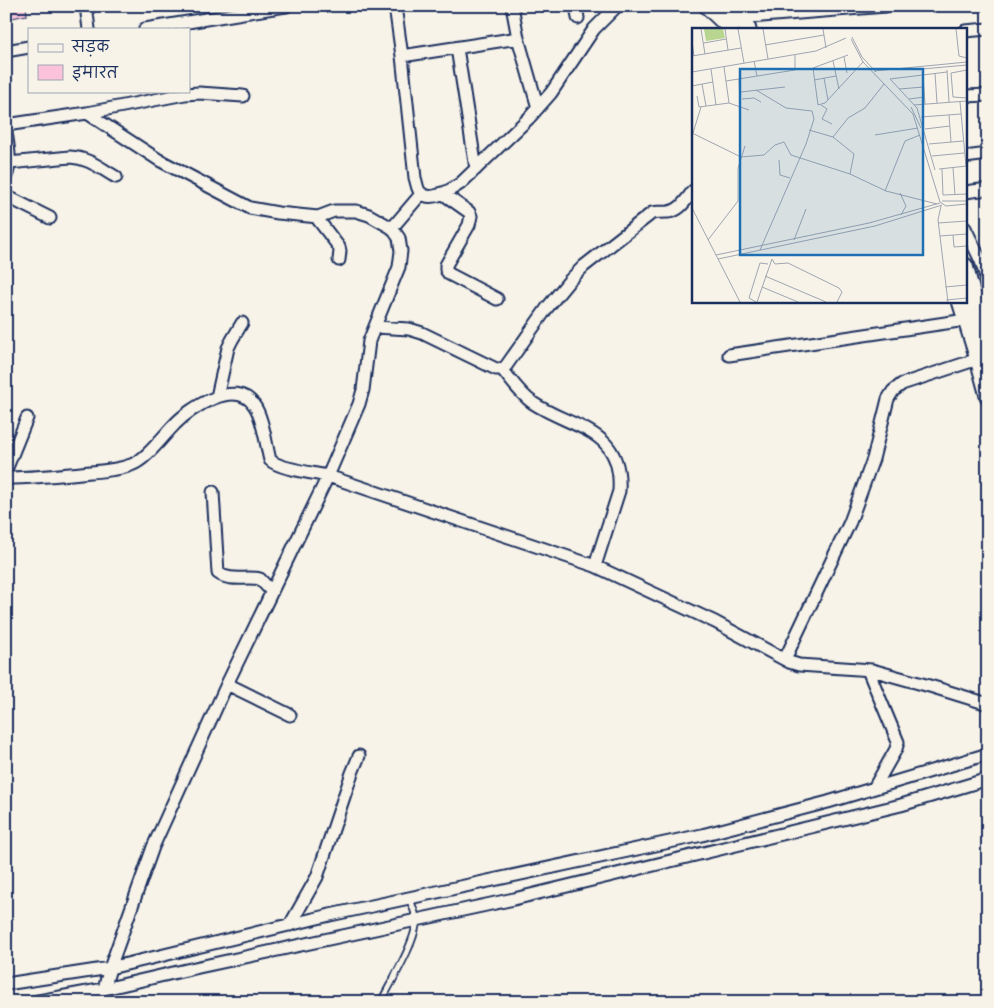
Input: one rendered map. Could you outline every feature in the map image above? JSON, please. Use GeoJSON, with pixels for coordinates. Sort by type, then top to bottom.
{"type":"FeatureCollection","features":[{"type":"Feature","properties":{"kind":"street"},"geometry":{"type":"LineString","coordinates":[[86,6],[89,28]]}},
{"type":"Feature","properties":{"kind":"street"},"geometry":{"type":"LineString","coordinates":[[151,28],[286,6]]}},
{"type":"Feature","properties":{"kind":"street"},"geometry":{"type":"LineString","coordinates":[[395,6],[415,178],[422,194],[432,196],[452,189],[461,183],[529,118],[551,93],[594,29],[617,6]]}},
{"type":"Feature","properties":{"kind":"street"},"geometry":{"type":"LineString","coordinates":[[512,6],[518,38],[538,108]]}},
{"type":"Feature","properties":{"kind":"street"},"geometry":{"type":"LineString","coordinates":[[576,6],[578,18]]}},
{"type":"Feature","properties":{"kind":"street"},"geometry":{"type":"LineString","coordinates":[[730,16],[886,6]]}},
{"type":"Feature","properties":{"kind":"street"},"geometry":{"type":"LineString","coordinates":[[966,31],[988,29]]}},
{"type":"Feature","properties":{"kind":"street"},"geometry":{"type":"LineString","coordinates":[[402,56],[518,38]]}},
{"type":"Feature","properties":{"kind":"street"},"geometry":{"type":"LineString","coordinates":[[6,51],[28,47]]}},
{"type":"Feature","properties":{"kind":"street"},"geometry":{"type":"LineString","coordinates":[[457,48],[476,169]]}},
{"type":"Feature","properties":{"kind":"street"},"geometry":{"type":"LineString","coordinates":[[6,125],[87,114],[185,94],[244,96]]}},
{"type":"Feature","properties":{"kind":"street"},"geometry":{"type":"LineString","coordinates":[[966,96],[988,95]]}},
{"type":"Feature","properties":{"kind":"street"},"geometry":{"type":"LineString","coordinates":[[87,114],[159,160],[250,208],[316,217],[334,210],[356,211],[369,215],[392,228],[401,244],[402,250],[399,267],[369,341],[363,390],[359,404],[328,476],[227,684],[154,847],[104,989]]}},
{"type":"Feature","properties":{"kind":"street"},"geometry":{"type":"LineString","coordinates":[[6,132],[9,163],[6,176]]}},
{"type":"Feature","properties":{"kind":"street"},"geometry":{"type":"LineString","coordinates":[[966,157],[988,154]]}},
{"type":"Feature","properties":{"kind":"street"},"geometry":{"type":"LineString","coordinates":[[9,163],[77,158],[91,162],[116,177]]}},
{"type":"Feature","properties":{"kind":"street"},"geometry":{"type":"LineString","coordinates":[[966,192],[988,189]]}},
{"type":"Feature","properties":{"kind":"street"},"geometry":{"type":"LineString","coordinates":[[375,327],[409,329],[422,333],[496,369],[502,369],[547,308],[584,266],[652,213],[675,211],[692,192]]}},
{"type":"Feature","properties":{"kind":"street"},"geometry":{"type":"LineString","coordinates":[[442,193],[469,212],[471,216],[469,225],[446,265],[446,270],[449,274],[496,299]]}},
{"type":"Feature","properties":{"kind":"street"},"geometry":{"type":"LineString","coordinates":[[392,228],[422,194]]}},
{"type":"Feature","properties":{"kind":"street"},"geometry":{"type":"LineString","coordinates":[[6,196],[50,218]]}},
{"type":"Feature","properties":{"kind":"street"},"geometry":{"type":"LineString","coordinates":[[316,217],[338,247],[340,251],[338,260]]}},
{"type":"Feature","properties":{"kind":"street"},"geometry":{"type":"LineString","coordinates":[[966,230],[984,261],[988,283]]}},
{"type":"Feature","properties":{"kind":"street"},"geometry":{"type":"LineString","coordinates":[[966,271],[983,355],[988,396]]}},
{"type":"Feature","properties":{"kind":"street"},"geometry":{"type":"LineString","coordinates":[[960,302],[966,320],[983,355]]}},
{"type":"Feature","properties":{"kind":"street"},"geometry":{"type":"LineString","coordinates":[[729,355],[966,320]]}},
{"type":"Feature","properties":{"kind":"street"},"geometry":{"type":"LineString","coordinates":[[217,396],[228,348],[242,323]]}},
{"type":"Feature","properties":{"kind":"street"},"geometry":{"type":"LineString","coordinates":[[785,659],[850,522],[872,459],[888,400],[893,391],[902,384],[983,355]]}},
{"type":"Feature","properties":{"kind":"street"},"geometry":{"type":"LineString","coordinates":[[502,369],[529,400],[580,426],[596,436],[611,450],[618,468],[619,492],[595,566]]}},
{"type":"Feature","properties":{"kind":"street"},"geometry":{"type":"LineString","coordinates":[[6,478],[51,476],[116,469],[132,465],[142,458],[182,416],[191,410],[217,396],[240,395],[250,400],[255,406],[260,417],[270,460],[283,467],[328,476],[595,566],[715,622],[799,665],[868,670],[988,704]]}},
{"type":"Feature","properties":{"kind":"street"},"geometry":{"type":"LineString","coordinates":[[6,470],[27,418]]}},
{"type":"Feature","properties":{"kind":"street"},"geometry":{"type":"LineString","coordinates":[[213,492],[218,572],[222,576],[229,578],[260,579],[272,592]]}},
{"type":"Feature","properties":{"kind":"street"},"geometry":{"type":"LineString","coordinates":[[868,670],[898,742],[874,788]]}},
{"type":"Feature","properties":{"kind":"street"},"geometry":{"type":"LineString","coordinates":[[227,684],[290,715]]}},
{"type":"Feature","properties":{"kind":"street"},"geometry":{"type":"LineString","coordinates":[[6,984],[110,968],[409,898],[702,835],[819,805],[988,754]]}},
{"type":"Feature","properties":{"kind":"street"},"geometry":{"type":"LineString","coordinates":[[290,925],[317,877],[352,772],[360,756]]}},
{"type":"Feature","properties":{"kind":"street"},"geometry":{"type":"LineString","coordinates":[[33,1002],[104,989],[514,899],[901,805],[988,779]]}},
{"type":"Feature","properties":{"kind":"street"},"geometry":{"type":"LineString","coordinates":[[819,805],[824,824]]}},
{"type":"Feature","properties":{"kind":"street"},"geometry":{"type":"LineString","coordinates":[[593,859],[600,878]]}},
{"type":"Feature","properties":{"kind":"street"},"geometry":{"type":"LineString","coordinates":[[268,930],[268,952]]}},
{"type":"Feature","properties":{"kind":"lane"},"geometry":{"type":"LineString","coordinates":[[380,1002],[416,930],[416,920],[409,898]]}},
{"type":"Feature","properties":{"kind":"building"},"geometry":{"type":"Polygon","coordinates":[[[6,6],[26,6],[27,15],[7,19],[6,6]]]}}]}
